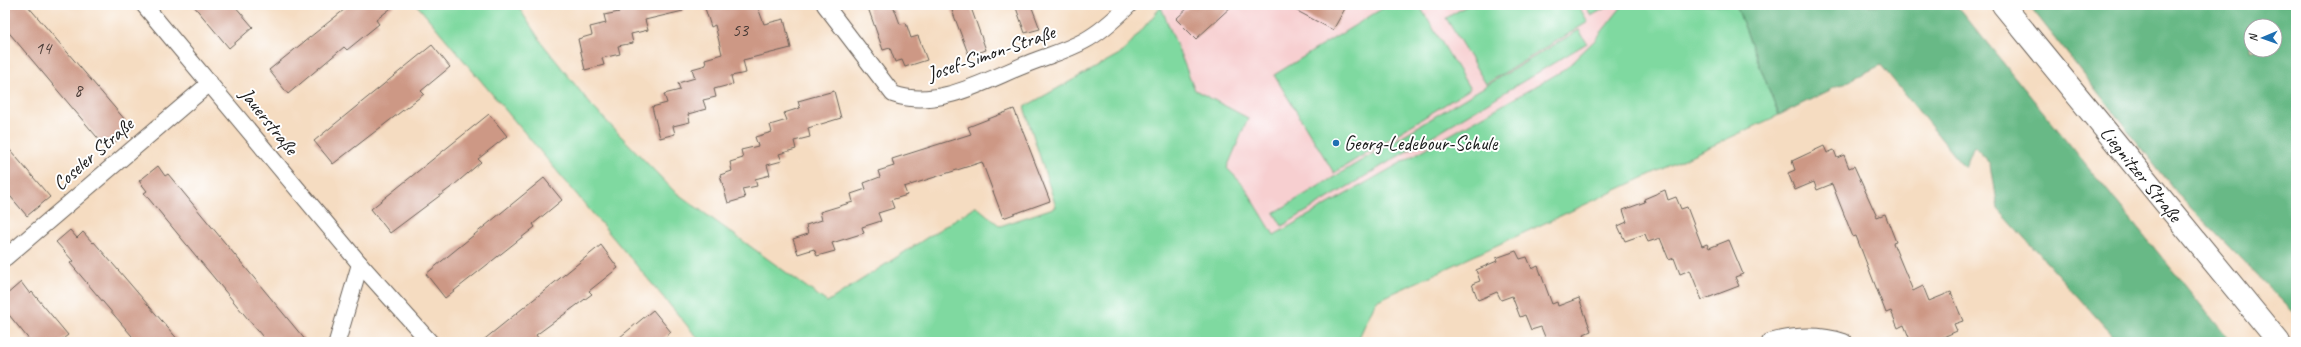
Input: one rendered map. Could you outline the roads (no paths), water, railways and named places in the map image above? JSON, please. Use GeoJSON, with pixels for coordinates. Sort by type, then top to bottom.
{"type":"FeatureCollection","features":[{"type":"Feature","properties":{"kind":"main road","name":"Liegnitzer Straße"},"geometry":{"type":"LineString","coordinates":[[2003,5],[2279,342]]}},
{"type":"Feature","properties":{"kind":"street","name":"Jauerstraße"},"geometry":{"type":"LineString","coordinates":[[144,5],[360,264],[430,342]]}},
{"type":"Feature","properties":{"kind":"street","name":"Josef-Simon-Straße"},"geometry":{"type":"LineString","coordinates":[[825,5],[893,94],[906,98],[925,98],[945,95],[977,84],[1069,48],[1109,25],[1129,5]]}},
{"type":"Feature","properties":{"kind":"street","name":"Coseler Straße"},"geometry":{"type":"LineString","coordinates":[[5,258],[210,83]]}},
{"type":"Feature","properties":{"kind":"street"},"geometry":{"type":"LineString","coordinates":[[337,342],[360,264]]}},
{"type":"Feature","properties":{"kind":"street"},"geometry":{"type":"LineString","coordinates":[[1770,342],[1789,337],[1810,335],[1844,342]]}},
{"type":"Feature","properties":{"kind":"place","name":"Georg-Ledebour-Schule"},"geometry":{"type":"Point","coordinates":[1336,143]}}]}
